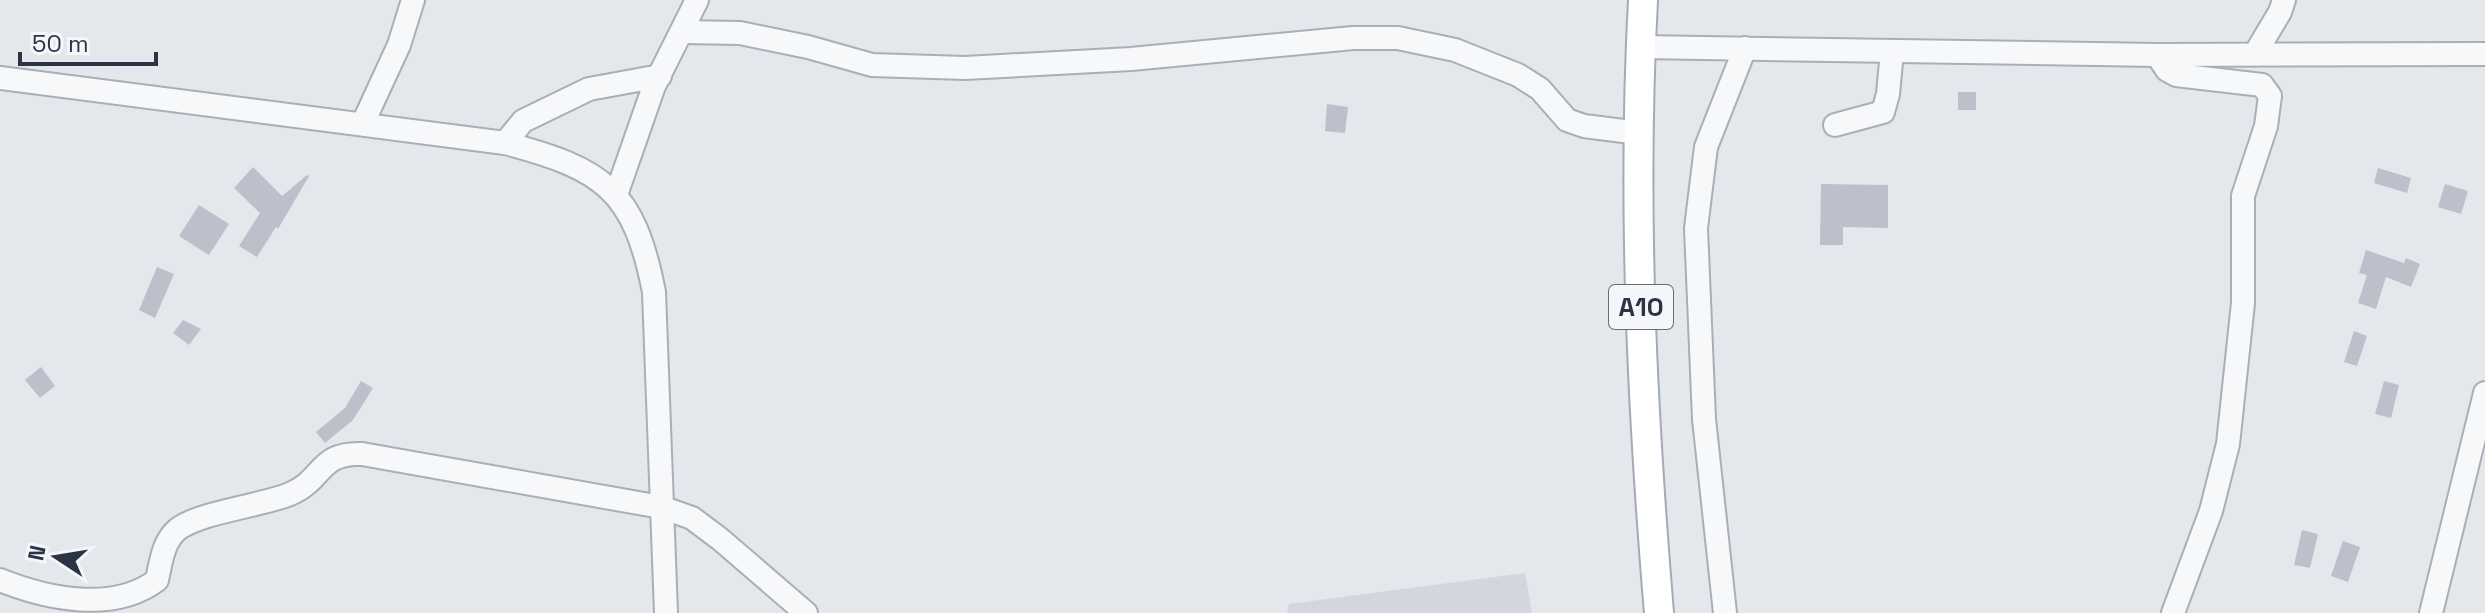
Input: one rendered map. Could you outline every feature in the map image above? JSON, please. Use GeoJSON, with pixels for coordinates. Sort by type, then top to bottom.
{"type":"FeatureCollection","features":[{"type":"Feature","properties":{"kind":"main road","name":"A10"},"geometry":{"type":"LineString","coordinates":[[1643,0],[1639,248],[1646,426],[1659,613]]}},
{"type":"Feature","properties":{"kind":"street"},"geometry":{"type":"LineString","coordinates":[[363,123],[399,45],[413,0]]}},
{"type":"Feature","properties":{"kind":"street"},"geometry":{"type":"LineString","coordinates":[[616,195],[660,76],[697,0]]}},
{"type":"Feature","properties":{"kind":"street"},"geometry":{"type":"LineString","coordinates":[[2255,54],[2284,0]]}},
{"type":"Feature","properties":{"kind":"street"},"geometry":{"type":"LineString","coordinates":[[682,32],[740,33],[808,47],[872,65],[965,68],[1131,59],[1353,38],[1398,38],[1455,50],[1508,70],[1540,89],[1567,120],[1584,126],[1639,133]]}},
{"type":"Feature","properties":{"kind":"street"},"geometry":{"type":"LineString","coordinates":[[1640,47],[2157,55],[2485,54]]}},
{"type":"Feature","properties":{"kind":"street"},"geometry":{"type":"LineString","coordinates":[[1725,613],[1703,407],[1696,228],[1706,147],[1745,48]]}},
{"type":"Feature","properties":{"kind":"street"},"geometry":{"type":"LineString","coordinates":[[1835,125],[1883,112],[1892,51]]}},
{"type":"Feature","properties":{"kind":"street"},"geometry":{"type":"LineString","coordinates":[[2157,55],[2167,70],[2176,75],[2262,85],[2270,96],[2266,126],[2243,196],[2243,303],[2228,444],[2211,511],[2173,613]]}},
{"type":"Feature","properties":{"kind":"street"},"geometry":{"type":"LineString","coordinates":[[505,143],[523,121],[589,89],[660,76]]}},
{"type":"Feature","properties":{"kind":"street"},"geometry":{"type":"LineString","coordinates":[[0,78],[505,143],[543,153],[599,179],[616,195],[636,223],[654,292],[666,613]]}},
{"type":"Feature","properties":{"kind":"street"},"geometry":{"type":"LineString","coordinates":[[2431,613],[2485,393]]}},
{"type":"Feature","properties":{"kind":"street"},"geometry":{"type":"LineString","coordinates":[[0,580],[60,600],[108,602],[136,594],[157,580],[165,547],[176,531],[186,524],[290,494],[334,458],[345,453],[661,507],[692,518],[806,613]]}},
{"type":"Feature","properties":{"kind":"shaded area"},"geometry":{"type":"Polygon","coordinates":[[[1525,573],[1532,613],[1287,613],[1289,604],[1525,573]]]}},
{"type":"Feature","properties":{"kind":"building"},"geometry":{"type":"Polygon","coordinates":[[[1958,92],[1976,92],[1976,110],[1958,110],[1958,92]]]}},
{"type":"Feature","properties":{"kind":"building"},"geometry":{"type":"Polygon","coordinates":[[[1327,104],[1348,107],[1345,133],[1325,131],[1327,104]]]}},
{"type":"Feature","properties":{"kind":"building"},"geometry":{"type":"Polygon","coordinates":[[[253,167],[282,196],[309,176],[278,229],[276,227],[257,257],[239,246],[260,213],[234,188],[253,167]]]}},
{"type":"Feature","properties":{"kind":"building"},"geometry":{"type":"Polygon","coordinates":[[[2378,168],[2411,178],[2407,193],[2374,183],[2378,168]]]}},
{"type":"Feature","properties":{"kind":"building"},"geometry":{"type":"Polygon","coordinates":[[[1821,184],[1888,185],[1888,228],[1843,227],[1843,245],[1820,245],[1821,184]]]}},
{"type":"Feature","properties":{"kind":"building"},"geometry":{"type":"Polygon","coordinates":[[[2445,184],[2468,191],[2461,214],[2438,207],[2445,184]]]}},
{"type":"Feature","properties":{"kind":"building"},"geometry":{"type":"Polygon","coordinates":[[[199,205],[229,224],[209,255],[179,236],[199,205]]]}},
{"type":"Feature","properties":{"kind":"building"},"geometry":{"type":"Polygon","coordinates":[[[2366,250],[2404,263],[2406,258],[2420,264],[2411,287],[2386,277],[2376,309],[2358,303],[2367,275],[2359,273],[2366,250]]]}},
{"type":"Feature","properties":{"kind":"building"},"geometry":{"type":"Polygon","coordinates":[[[157,267],[174,274],[155,318],[139,310],[157,267]]]}},
{"type":"Feature","properties":{"kind":"building"},"geometry":{"type":"Polygon","coordinates":[[[183,320],[201,329],[189,345],[173,333],[183,320]]]}},
{"type":"Feature","properties":{"kind":"building"},"geometry":{"type":"Polygon","coordinates":[[[2354,331],[2367,336],[2357,366],[2344,362],[2354,331]]]}},
{"type":"Feature","properties":{"kind":"building"},"geometry":{"type":"Polygon","coordinates":[[[41,367],[55,386],[40,398],[25,380],[41,367]]]}},
{"type":"Feature","properties":{"kind":"building"},"geometry":{"type":"Polygon","coordinates":[[[361,381],[373,388],[353,420],[325,443],[316,432],[345,408],[361,381]]]}},
{"type":"Feature","properties":{"kind":"building"},"geometry":{"type":"Polygon","coordinates":[[[2384,381],[2399,385],[2391,418],[2375,414],[2384,381]]]}},
{"type":"Feature","properties":{"kind":"building"},"geometry":{"type":"Polygon","coordinates":[[[2302,530],[2318,534],[2310,568],[2294,565],[2302,530]]]}},
{"type":"Feature","properties":{"kind":"building"},"geometry":{"type":"Polygon","coordinates":[[[2343,541],[2360,547],[2348,582],[2331,576],[2343,541]]]}}]}
